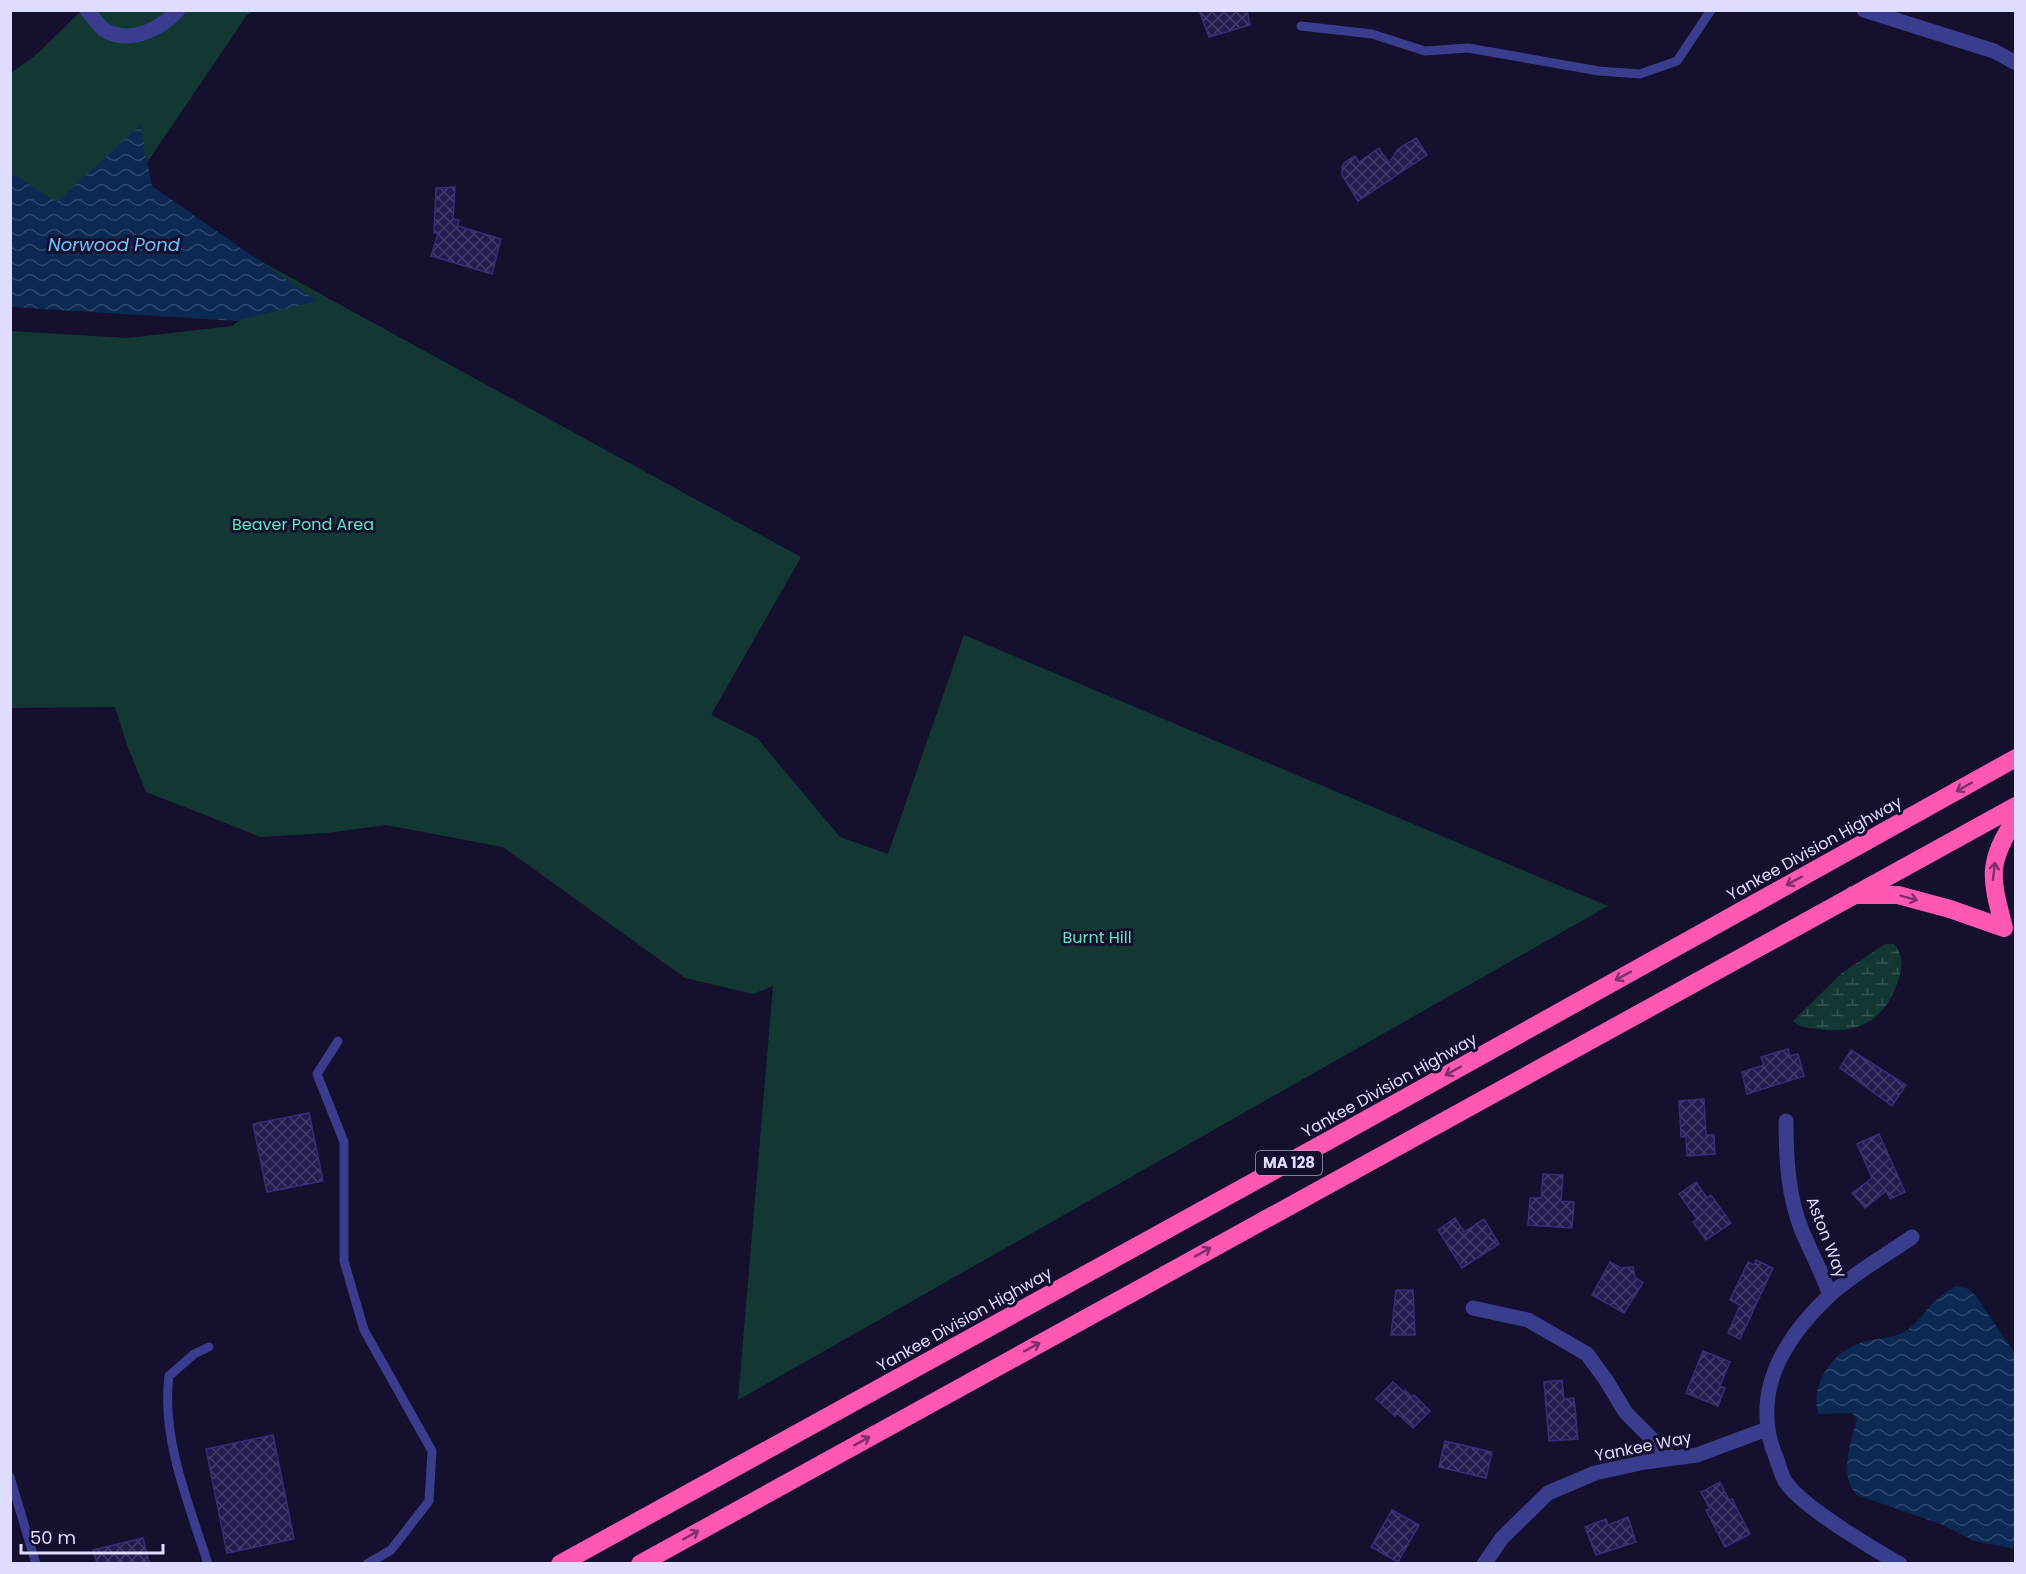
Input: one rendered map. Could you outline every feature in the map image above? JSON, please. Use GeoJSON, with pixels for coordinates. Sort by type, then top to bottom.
{"type":"FeatureCollection","features":[{"type":"Feature","properties":{"kind":"highway","name":"Yankee Division Highway"},"geometry":{"type":"LineString","coordinates":[[560,1563],[1335,1137],[2016,758]]}},
{"type":"Feature","properties":{"kind":"highway","name":"MA 128"},"geometry":{"type":"LineString","coordinates":[[640,1563],[2016,806]]}},
{"type":"Feature","properties":{"kind":"highway"},"geometry":{"type":"LineString","coordinates":[[1851,895],[1898,895],[1950,909],[2004,928],[1992,881],[1995,858],[2016,818]]}},
{"type":"Feature","properties":{"kind":"street"},"geometry":{"type":"LineString","coordinates":[[87,10],[104,30],[123,37],[142,34],[171,18],[178,10]]}},
{"type":"Feature","properties":{"kind":"street"},"geometry":{"type":"LineString","coordinates":[[1864,10],[1994,51],[2016,63]]}},
{"type":"Feature","properties":{"kind":"street","name":"Aston Way"},"geometry":{"type":"LineString","coordinates":[[1786,1121],[1786,1155],[1791,1193],[1802,1229],[1830,1295]]}},
{"type":"Feature","properties":{"kind":"street"},"geometry":{"type":"LineString","coordinates":[[1900,1563],[1878,1552],[1787,1485],[1770,1445],[1765,1413],[1772,1374],[1791,1338],[1830,1295],[1912,1237]]}},
{"type":"Feature","properties":{"kind":"street"},"geometry":{"type":"LineString","coordinates":[[1473,1308],[1528,1320],[1587,1354],[1626,1413],[1671,1458]]}},
{"type":"Feature","properties":{"kind":"street","name":"Yankee Way"},"geometry":{"type":"LineString","coordinates":[[1484,1563],[1502,1538],[1548,1493],[1595,1473],[1697,1455],[1767,1429]]}},
{"type":"Feature","properties":{"kind":"lane"},"geometry":{"type":"LineString","coordinates":[[1301,26],[1372,34],[1425,51],[1468,48],[1599,71],[1640,74],[1677,61],[1711,10]]}},
{"type":"Feature","properties":{"kind":"lane"},"geometry":{"type":"LineString","coordinates":[[338,1041],[317,1074],[345,1142],[344,1260],[364,1330],[432,1451],[429,1501],[391,1550],[367,1563]]}},
{"type":"Feature","properties":{"kind":"lane"},"geometry":{"type":"LineString","coordinates":[[208,1347],[194,1354],[169,1376],[166,1398],[173,1448],[208,1563]]}},
{"type":"Feature","properties":{"kind":"lane"},"geometry":{"type":"LineString","coordinates":[[10,1477],[36,1563]]}},
{"type":"Feature","properties":{"kind":"green space"},"geometry":{"type":"Polygon","coordinates":[[[81,11],[254,11],[247,15],[129,189],[801,557],[711,715],[757,738],[840,837],[888,854],[964,635],[1608,906],[738,1400],[773,986],[753,994],[685,978],[503,847],[386,825],[327,833],[261,837],[146,792],[115,707],[11,708],[11,331],[128,338],[232,326],[240,320],[11,211],[11,73],[37,54],[81,11]]]}},
{"type":"Feature","properties":{"kind":"green space"},"geometry":{"type":"Polygon","coordinates":[[[1885,944],[1894,944],[1901,956],[1902,964],[1894,992],[1887,1004],[1870,1021],[1848,1029],[1834,1030],[1808,1028],[1793,1021],[1842,973],[1885,944]]]}},
{"type":"Feature","properties":{"kind":"water","name":"Norwood Pond"},"geometry":{"type":"Polygon","coordinates":[[[140,125],[152,186],[317,301],[236,321],[11,307],[11,173],[57,202],[140,125]]]}},
{"type":"Feature","properties":{"kind":"water"},"geometry":{"type":"Polygon","coordinates":[[[1956,1286],[1969,1289],[1976,1296],[2015,1354],[2015,1549],[1974,1541],[1943,1525],[1857,1495],[1851,1488],[1847,1469],[1849,1448],[1857,1419],[1852,1413],[1818,1414],[1817,1391],[1826,1370],[1833,1361],[1852,1346],[1904,1332],[1939,1297],[1956,1286]]]}},
{"type":"Feature","properties":{"kind":"building"},"geometry":{"type":"Polygon","coordinates":[[[1199,10],[1247,10],[1250,25],[1209,37],[1199,10]]]}},
{"type":"Feature","properties":{"kind":"building"},"geometry":{"type":"Polygon","coordinates":[[[1416,138],[1427,155],[1358,201],[1342,175],[1342,166],[1345,162],[1355,156],[1359,162],[1379,148],[1389,163],[1398,149],[1416,138]]]}},
{"type":"Feature","properties":{"kind":"building"},"geometry":{"type":"Polygon","coordinates":[[[455,187],[453,219],[459,220],[458,226],[501,239],[492,274],[431,256],[438,234],[434,233],[436,188],[455,187]]]}},
{"type":"Feature","properties":{"kind":"building"},"geometry":{"type":"Polygon","coordinates":[[[1788,1049],[1790,1056],[1798,1054],[1804,1076],[1747,1094],[1742,1072],[1764,1065],[1761,1057],[1788,1049]]]}},
{"type":"Feature","properties":{"kind":"building"},"geometry":{"type":"Polygon","coordinates":[[[1851,1050],[1906,1085],[1892,1106],[1840,1068],[1851,1050]]]}},
{"type":"Feature","properties":{"kind":"building"},"geometry":{"type":"Polygon","coordinates":[[[1704,1099],[1706,1135],[1714,1135],[1715,1154],[1687,1156],[1686,1137],[1681,1137],[1679,1101],[1704,1099]]]}},
{"type":"Feature","properties":{"kind":"building"},"geometry":{"type":"Polygon","coordinates":[[[309,1113],[323,1181],[267,1192],[253,1124],[309,1113]]]}},
{"type":"Feature","properties":{"kind":"building"},"geometry":{"type":"Polygon","coordinates":[[[1879,1134],[1905,1192],[1890,1199],[1886,1191],[1865,1208],[1852,1193],[1872,1178],[1857,1144],[1879,1134]]]}},
{"type":"Feature","properties":{"kind":"building"},"geometry":{"type":"Polygon","coordinates":[[[1543,1174],[1563,1175],[1561,1201],[1574,1202],[1572,1228],[1528,1225],[1530,1198],[1541,1198],[1543,1174]]]}},
{"type":"Feature","properties":{"kind":"building"},"geometry":{"type":"Polygon","coordinates":[[[1696,1182],[1707,1198],[1711,1195],[1731,1223],[1706,1240],[1693,1222],[1697,1219],[1679,1194],[1696,1182]]]}},
{"type":"Feature","properties":{"kind":"building"},"geometry":{"type":"Polygon","coordinates":[[[1455,1218],[1464,1232],[1484,1219],[1499,1244],[1462,1268],[1438,1230],[1455,1218]]]}},
{"type":"Feature","properties":{"kind":"building"},"geometry":{"type":"Polygon","coordinates":[[[1756,1260],[1773,1268],[1740,1339],[1728,1333],[1740,1305],[1730,1300],[1748,1262],[1754,1265],[1756,1260]]]}},
{"type":"Feature","properties":{"kind":"building"},"geometry":{"type":"Polygon","coordinates":[[[1610,1262],[1621,1268],[1633,1267],[1635,1277],[1643,1283],[1624,1313],[1592,1295],[1610,1262]]]}},
{"type":"Feature","properties":{"kind":"building"},"geometry":{"type":"Polygon","coordinates":[[[1396,1290],[1413,1290],[1415,1335],[1391,1335],[1396,1290]]]}},
{"type":"Feature","properties":{"kind":"building"},"geometry":{"type":"Polygon","coordinates":[[[1703,1351],[1730,1362],[1720,1386],[1725,1388],[1718,1406],[1686,1393],[1703,1351]]]}},
{"type":"Feature","properties":{"kind":"building"},"geometry":{"type":"Polygon","coordinates":[[[1562,1380],[1564,1399],[1574,1398],[1578,1439],[1549,1441],[1544,1382],[1562,1380]]]}},
{"type":"Feature","properties":{"kind":"building"},"geometry":{"type":"Polygon","coordinates":[[[1393,1382],[1412,1397],[1414,1395],[1430,1411],[1413,1428],[1397,1413],[1395,1416],[1376,1399],[1393,1382]]]}},
{"type":"Feature","properties":{"kind":"building"},"geometry":{"type":"Polygon","coordinates":[[[273,1435],[294,1539],[227,1553],[206,1449],[273,1435]]]}},
{"type":"Feature","properties":{"kind":"building"},"geometry":{"type":"Polygon","coordinates":[[[1445,1441],[1492,1452],[1486,1478],[1439,1467],[1445,1441]]]}},
{"type":"Feature","properties":{"kind":"building"},"geometry":{"type":"Polygon","coordinates":[[[1720,1482],[1729,1500],[1732,1499],[1750,1534],[1725,1547],[1706,1510],[1710,1509],[1701,1492],[1720,1482]]]}},
{"type":"Feature","properties":{"kind":"building"},"geometry":{"type":"Polygon","coordinates":[[[1392,1510],[1419,1525],[1398,1562],[1371,1547],[1392,1510]]]}},
{"type":"Feature","properties":{"kind":"building"},"geometry":{"type":"Polygon","coordinates":[[[1628,1517],[1636,1542],[1596,1555],[1585,1527],[1606,1519],[1608,1525],[1628,1517]]]}},
{"type":"Feature","properties":{"kind":"building"},"geometry":{"type":"Polygon","coordinates":[[[143,1538],[149,1563],[97,1563],[93,1550],[143,1538]]]}},
{"type":"Feature","properties":{"kind":"park label","name":"Beaver Pond Area"},"geometry":{"type":"Point","coordinates":[303,524]}},
{"type":"Feature","properties":{"kind":"park label","name":"Burnt Hill"},"geometry":{"type":"Point","coordinates":[1097,937]}}]}
